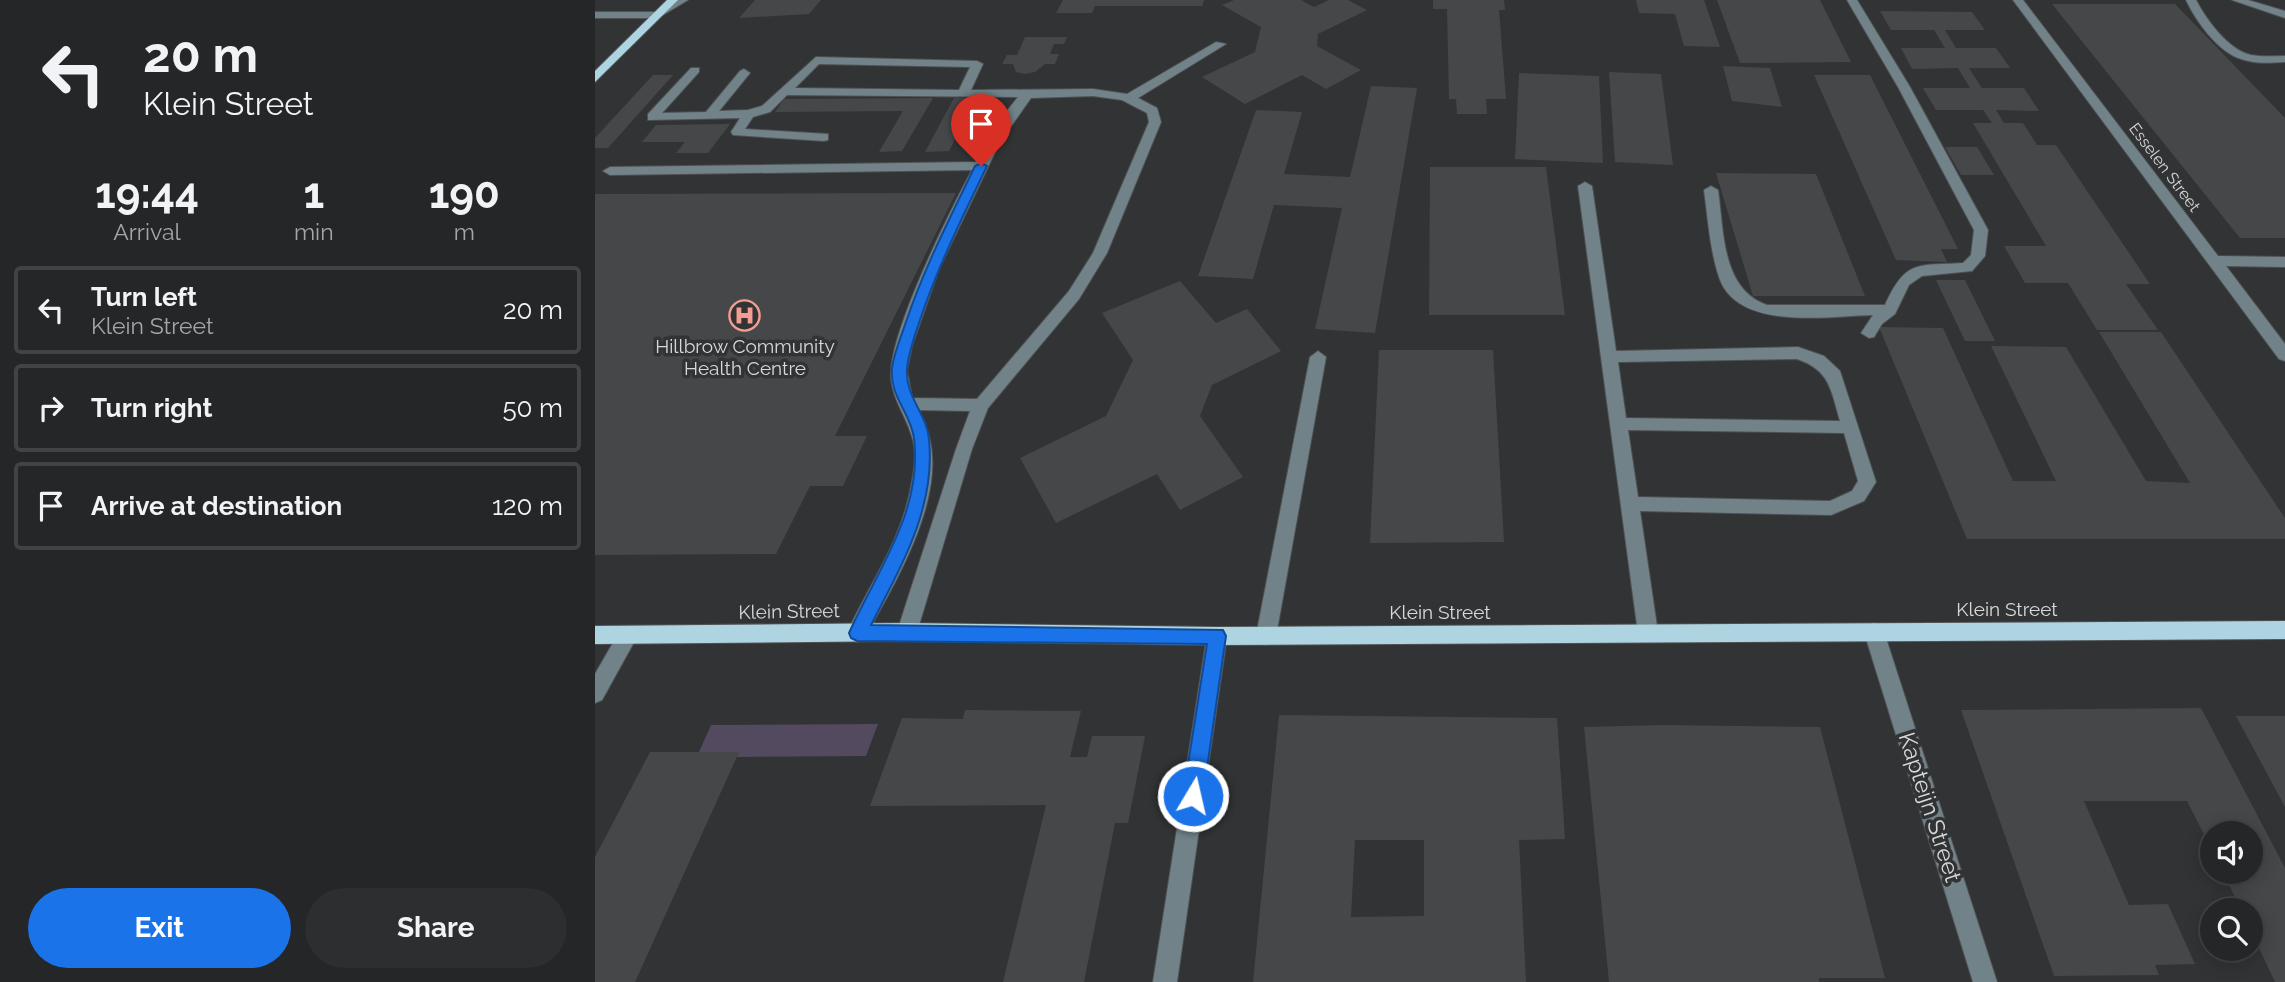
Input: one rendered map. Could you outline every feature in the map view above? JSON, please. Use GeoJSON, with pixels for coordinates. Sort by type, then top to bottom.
{"type":"FeatureCollection","features":[{"type":"Feature","properties":{"kind":"main road"},"geometry":{"type":"LineString","coordinates":[[595,78],[673,0]]}},
{"type":"Feature","properties":{"kind":"main road","name":"Klein Street"},"geometry":{"type":"LineString","coordinates":[[595,635],[907,632],[1266,636],[2285,630]]}},
{"type":"Feature","properties":{"kind":"street"},"geometry":{"type":"LineString","coordinates":[[595,15],[658,15],[683,0]]}},
{"type":"Feature","properties":{"kind":"street"},"geometry":{"type":"LineString","coordinates":[[1852,0],[1904,87],[1981,230],[1978,256],[1967,268],[1919,271],[1903,282],[1889,310],[1877,320],[1869,333]]}},
{"type":"Feature","properties":{"kind":"street","name":"Esselen Street"},"geometry":{"type":"LineString","coordinates":[[2018,0],[2285,355]]}},
{"type":"Feature","properties":{"kind":"street"},"geometry":{"type":"LineString","coordinates":[[2191,0],[2196,12],[2241,56],[2285,59]]}},
{"type":"Feature","properties":{"kind":"street"},"geometry":{"type":"LineString","coordinates":[[2240,1],[2285,2]]}},
{"type":"Feature","properties":{"kind":"street"},"geometry":{"type":"LineString","coordinates":[[2240,1],[2285,15]]}},
{"type":"Feature","properties":{"kind":"street"},"geometry":{"type":"LineString","coordinates":[[1129,98],[1220,44]]}},
{"type":"Feature","properties":{"kind":"street"},"geometry":{"type":"LineString","coordinates":[[695,70],[652,117],[749,114],[765,109],[816,60],[977,64],[979,66],[963,93]]}},
{"type":"Feature","properties":{"kind":"street"},"geometry":{"type":"LineString","coordinates":[[710,115],[744,73]]}},
{"type":"Feature","properties":{"kind":"street"},"geometry":{"type":"LineString","coordinates":[[785,91],[1115,94],[1153,111],[1155,122],[1100,253],[1074,295],[981,405],[964,449],[907,632]]}},
{"type":"Feature","properties":{"kind":"street"},"geometry":{"type":"LineString","coordinates":[[857,633],[898,555],[913,521],[919,493],[922,437],[900,389],[899,368],[906,341],[927,278],[981,166],[1006,116],[1028,93]]}},
{"type":"Feature","properties":{"kind":"street"},"geometry":{"type":"LineString","coordinates":[[749,114],[737,132],[824,137]]}},
{"type":"Feature","properties":{"kind":"street"},"geometry":{"type":"LineString","coordinates":[[610,171],[981,166]]}},
{"type":"Feature","properties":{"kind":"street"},"geometry":{"type":"LineString","coordinates":[[1585,186],[1648,633]]}},
{"type":"Feature","properties":{"kind":"street"},"geometry":{"type":"LineString","coordinates":[[1711,190],[1729,286],[1745,301],[1761,309],[1773,311],[1889,310]]}},
{"type":"Feature","properties":{"kind":"street"},"geometry":{"type":"LineString","coordinates":[[2214,261],[2285,262]]}},
{"type":"Feature","properties":{"kind":"street"},"geometry":{"type":"LineString","coordinates":[[1609,357],[1798,353],[1818,360],[1834,375],[1867,482],[1858,496],[1831,508],[1630,504]]}},
{"type":"Feature","properties":{"kind":"street"},"geometry":{"type":"LineString","coordinates":[[1266,636],[1318,357]]}},
{"type":"Feature","properties":{"kind":"street"},"geometry":{"type":"LineString","coordinates":[[906,404],[981,405]]}},
{"type":"Feature","properties":{"kind":"street"},"geometry":{"type":"LineString","coordinates":[[1619,424],[1848,427]]}},
{"type":"Feature","properties":{"kind":"street","name":"Kapteijn Street"},"geometry":{"type":"LineString","coordinates":[[1874,632],[1985,982]]}},
{"type":"Feature","properties":{"kind":"street"},"geometry":{"type":"LineString","coordinates":[[595,693],[628,635]]}},
{"type":"Feature","properties":{"kind":"street"},"geometry":{"type":"LineString","coordinates":[[1165,982],[1217,636]]}},
{"type":"Feature","properties":{"kind":"shaded area"},"geometry":{"type":"Polygon","coordinates":[[[878,724],[866,756],[737,757],[739,752],[699,752],[711,725],[878,724]]]}},
{"type":"Feature","properties":{"kind":"building"},"geometry":{"type":"Polygon","coordinates":[[[755,0],[821,0],[809,14],[739,18],[755,0]]]}},
{"type":"Feature","properties":{"kind":"building"},"geometry":{"type":"Polygon","coordinates":[[[1063,0],[1204,0],[1202,6],[1095,6],[1092,13],[1056,13],[1063,0]]]}},
{"type":"Feature","properties":{"kind":"building"},"geometry":{"type":"Polygon","coordinates":[[[1234,0],[1301,0],[1314,7],[1329,0],[1348,0],[1367,10],[1318,34],[1317,46],[1361,70],[1326,89],[1302,75],[1245,104],[1202,77],[1255,52],[1261,27],[1222,5],[1234,0]]]}},
{"type":"Feature","properties":{"kind":"building"},"geometry":{"type":"Polygon","coordinates":[[[1433,0],[1504,0],[1505,10],[1499,10],[1506,99],[1486,99],[1487,114],[1457,114],[1456,99],[1449,99],[1447,9],[1433,9],[1433,0]]]}},
{"type":"Feature","properties":{"kind":"building"},"geometry":{"type":"Polygon","coordinates":[[[1636,0],[1704,0],[1720,47],[1684,46],[1675,14],[1639,13],[1636,0]]]}},
{"type":"Feature","properties":{"kind":"building"},"geometry":{"type":"Polygon","coordinates":[[[1717,0],[1820,0],[1851,62],[1740,63],[1717,0]]]}},
{"type":"Feature","properties":{"kind":"building"},"geometry":{"type":"Polygon","coordinates":[[[2052,4],[2175,4],[2285,118],[2285,238],[2240,238],[2052,4]]]}},
{"type":"Feature","properties":{"kind":"building"},"geometry":{"type":"Polygon","coordinates":[[[1880,11],[1972,12],[1985,30],[1945,30],[1956,48],[1996,48],[2010,68],[1969,68],[1982,88],[2024,88],[2039,111],[1996,110],[2004,123],[2023,123],[2037,145],[2056,145],[2150,284],[2126,284],[2158,330],[2097,330],[2068,283],[2025,283],[2004,246],[2046,246],[1973,123],[1992,123],[1983,110],[1936,110],[1923,88],[1970,88],[1958,68],[1912,69],[1901,48],[1945,48],[1934,30],[1891,30],[1880,11]]]}},
{"type":"Feature","properties":{"kind":"building"},"geometry":{"type":"Polygon","coordinates":[[[1025,37],[1067,37],[1064,44],[1054,44],[1050,54],[1059,54],[1055,64],[1045,64],[1035,72],[1025,74],[1016,72],[1013,64],[1002,64],[1007,55],[1017,55],[1025,37]]]}},
{"type":"Feature","properties":{"kind":"building"},"geometry":{"type":"Polygon","coordinates":[[[1723,66],[1770,68],[1782,107],[1732,101],[1723,66]]]}},
{"type":"Feature","properties":{"kind":"building"},"geometry":{"type":"Polygon","coordinates":[[[1609,72],[1661,74],[1673,165],[1615,162],[1609,72]]]}},
{"type":"Feature","properties":{"kind":"building"},"geometry":{"type":"Polygon","coordinates":[[[1519,73],[1599,76],[1603,163],[1515,159],[1519,73]]]}},
{"type":"Feature","properties":{"kind":"building"},"geometry":{"type":"Polygon","coordinates":[[[653,75],[673,75],[608,148],[595,148],[595,138],[653,75]]]}},
{"type":"Feature","properties":{"kind":"building"},"geometry":{"type":"Polygon","coordinates":[[[1814,75],[1870,75],[1958,249],[1941,249],[1947,262],[1896,260],[1814,75]]]}},
{"type":"Feature","properties":{"kind":"building"},"geometry":{"type":"Polygon","coordinates":[[[1371,86],[1417,88],[1375,333],[1315,329],[1342,208],[1274,205],[1253,279],[1198,276],[1256,110],[1302,112],[1284,174],[1350,177],[1371,86]]]}},
{"type":"Feature","properties":{"kind":"building"},"geometry":{"type":"Polygon","coordinates":[[[933,98],[902,151],[879,152],[903,111],[775,112],[784,99],[933,98]]]}},
{"type":"Feature","properties":{"kind":"building"},"geometry":{"type":"Polygon","coordinates":[[[954,98],[976,98],[949,151],[925,152],[954,98]]]}},
{"type":"Feature","properties":{"kind":"building"},"geometry":{"type":"Polygon","coordinates":[[[730,124],[708,153],[676,153],[685,142],[642,142],[656,125],[730,124]]]}},
{"type":"Feature","properties":{"kind":"building"},"geometry":{"type":"Polygon","coordinates":[[[1945,147],[1977,147],[1994,175],[1961,175],[1945,147]]]}},
{"type":"Feature","properties":{"kind":"building"},"geometry":{"type":"Polygon","coordinates":[[[1430,167],[1546,167],[1565,315],[1429,315],[1430,167]]]}},
{"type":"Feature","properties":{"kind":"building"},"geometry":{"type":"Polygon","coordinates":[[[1716,173],[1816,174],[1865,296],[1753,296],[1716,173]]]}},
{"type":"Feature","properties":{"kind":"building","name":"Hillbrow Community Health Centre"},"geometry":{"type":"Polygon","coordinates":[[[956,193],[835,436],[867,436],[843,486],[810,486],[776,554],[595,555],[595,194],[956,193]]]}},
{"type":"Feature","properties":{"kind":"building"},"geometry":{"type":"Polygon","coordinates":[[[1936,280],[1965,280],[1995,341],[1965,341],[1936,280]]]}},
{"type":"Feature","properties":{"kind":"building"},"geometry":{"type":"Polygon","coordinates":[[[1180,281],[1216,323],[1247,309],[1281,351],[1212,385],[1200,416],[1243,477],[1180,510],[1157,474],[1056,523],[1020,458],[1106,416],[1133,360],[1102,313],[1180,281]]]}},
{"type":"Feature","properties":{"kind":"building"},"geometry":{"type":"Polygon","coordinates":[[[1879,327],[1943,328],[2013,481],[2056,481],[1991,346],[2066,347],[2146,481],[2190,483],[2099,332],[2161,332],[2285,518],[2285,539],[1967,539],[1879,327]]]}},
{"type":"Feature","properties":{"kind":"building"},"geometry":{"type":"Polygon","coordinates":[[[1379,350],[1493,350],[1504,542],[1370,543],[1379,350]]]}},
{"type":"Feature","properties":{"kind":"building"},"geometry":{"type":"Polygon","coordinates":[[[2201,708],[2260,821],[2200,821],[2200,826],[2187,801],[2084,801],[2129,905],[2168,904],[2195,964],[2155,965],[2159,975],[2054,976],[1961,710],[2201,708]]]}},
{"type":"Feature","properties":{"kind":"building"},"geometry":{"type":"Polygon","coordinates":[[[965,710],[1081,711],[1070,757],[1087,757],[1092,736],[1145,736],[1128,823],[1115,823],[1084,982],[1003,982],[1046,805],[870,806],[902,718],[963,719],[965,710]]]}},
{"type":"Feature","properties":{"kind":"building"},"geometry":{"type":"Polygon","coordinates":[[[1279,715],[1557,718],[1565,839],[1519,840],[1526,982],[1253,982],[1279,715]],[[1355,840],[1351,917],[1424,916],[1424,840],[1355,840]]]}},
{"type":"Feature","properties":{"kind":"building"},"geometry":{"type":"Polygon","coordinates":[[[2236,716],[2285,716],[2285,807],[2236,716]]]}},
{"type":"Feature","properties":{"kind":"building"},"geometry":{"type":"Polygon","coordinates":[[[1584,727],[1820,727],[1885,978],[1819,978],[1819,982],[1609,982],[1584,727]]]}},
{"type":"Feature","properties":{"kind":"building"},"geometry":{"type":"Polygon","coordinates":[[[650,752],[739,752],[635,982],[595,982],[595,857],[650,752]]]}},
{"type":"Feature","properties":{"kind":"building"},"geometry":{"type":"Polygon","coordinates":[[[2263,826],[2285,868],[2285,982],[2275,982],[2263,956],[2263,898],[2235,898],[2229,884],[2263,884],[2263,826]]]}},
{"type":"Feature","properties":{"kind":"place","name":"Hillbrow Community Health Centre"},"geometry":{"type":"Point","coordinates":[745,315]}},
{"type":"Feature","properties":{"kind":"route"},"geometry":{"type":"LineString","coordinates":[[981,166],[927,278],[906,341],[899,368],[900,389],[922,437],[919,493],[913,521],[898,555],[857,633],[1217,636],[1193,796]]}}]}
